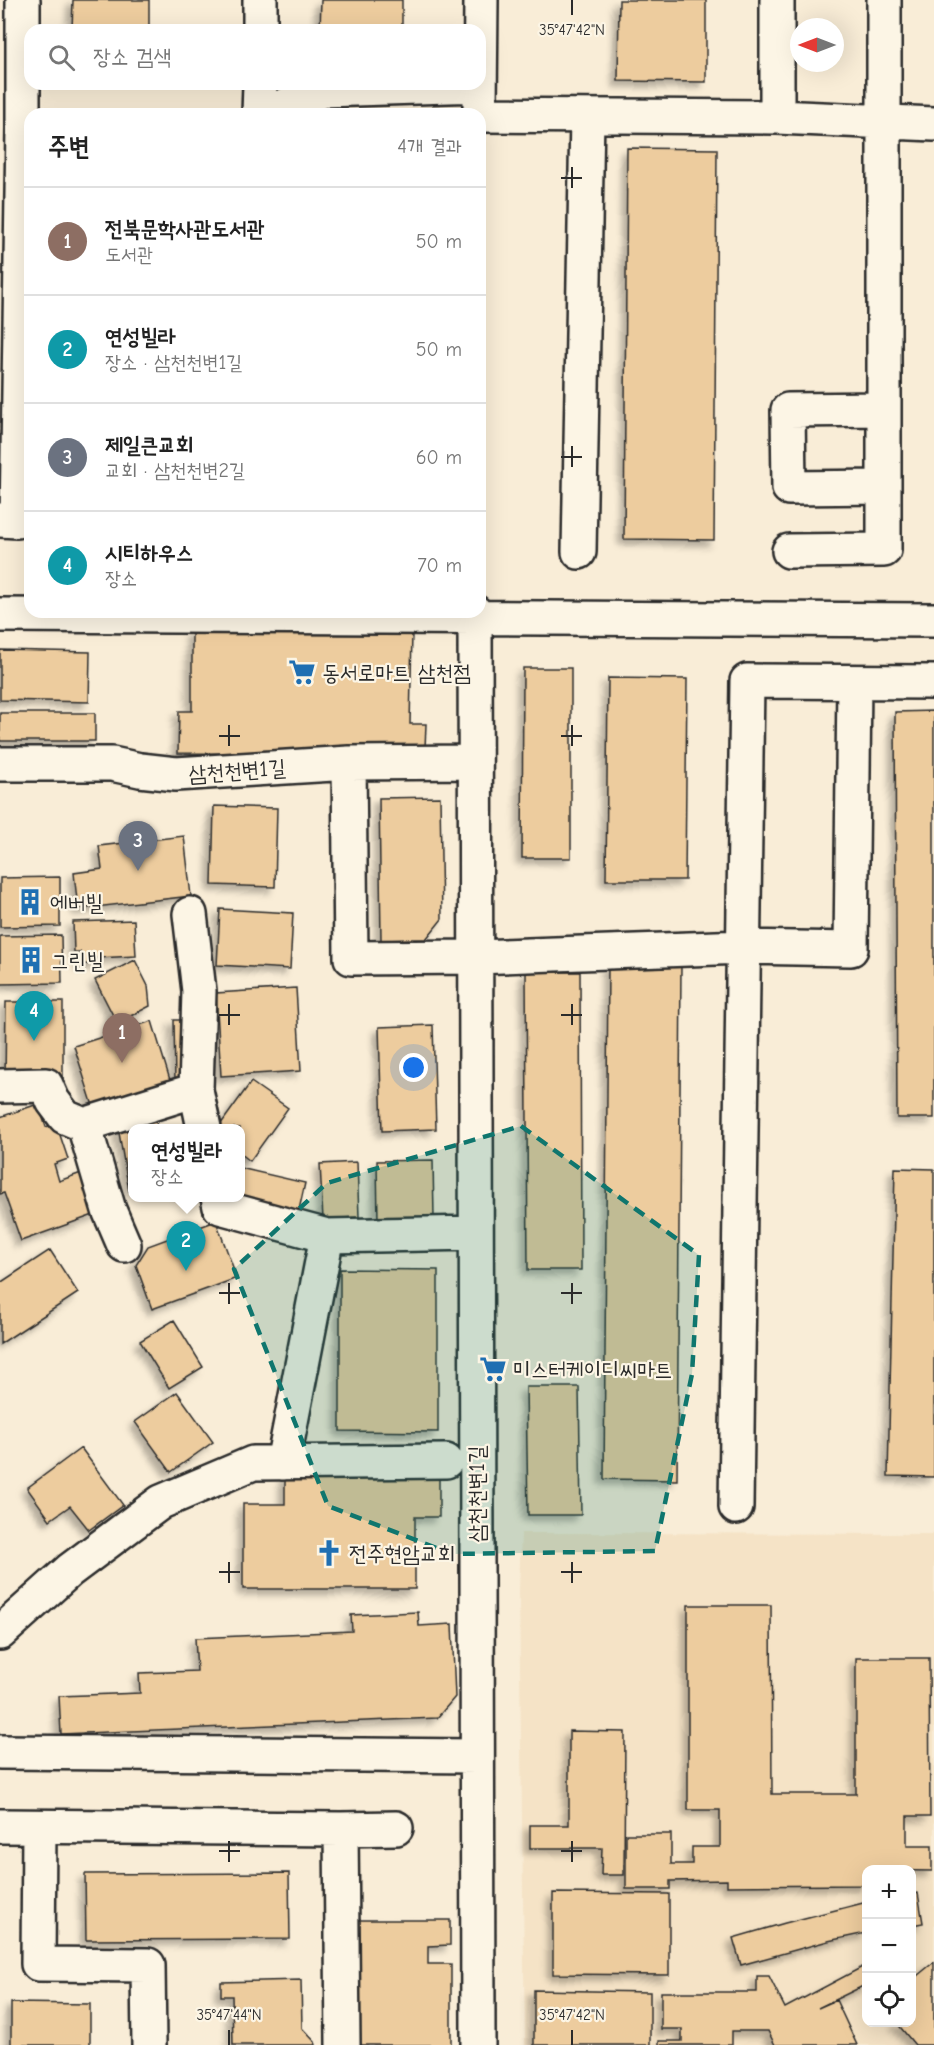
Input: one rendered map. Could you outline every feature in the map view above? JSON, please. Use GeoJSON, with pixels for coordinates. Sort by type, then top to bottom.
{"type":"FeatureCollection","features":[{"type":"Feature","properties":{"kind":"street"},"geometry":{"type":"LineString","coordinates":[[0,520],[16,521],[9,470],[10,260],[23,0]]}},
{"type":"Feature","properties":{"kind":"street"},"geometry":{"type":"LineString","coordinates":[[260,0],[260,24]]}},
{"type":"Feature","properties":{"kind":"street"},"geometry":{"type":"LineString","coordinates":[[482,0],[482,24]]}},
{"type":"Feature","properties":{"kind":"street"},"geometry":{"type":"LineString","coordinates":[[777,0],[777,117]]}},
{"type":"Feature","properties":{"kind":"street"},"geometry":{"type":"LineString","coordinates":[[789,551],[884,550],[884,0]]}},
{"type":"Feature","properties":{"kind":"street"},"geometry":{"type":"LineString","coordinates":[[260,90],[261,108]]}},
{"type":"Feature","properties":{"kind":"street"},"geometry":{"type":"LineString","coordinates":[[277,108],[324,90],[587,116],[777,117],[934,124]]}},
{"type":"Feature","properties":{"kind":"street"},"geometry":{"type":"LineString","coordinates":[[480,90],[480,105]]}},
{"type":"Feature","properties":{"kind":"street"},"geometry":{"type":"LineString","coordinates":[[579,552],[587,116]]}},
{"type":"Feature","properties":{"kind":"street"},"geometry":{"type":"LineString","coordinates":[[884,409],[788,410],[789,488],[884,487]]}},
{"type":"Feature","properties":{"kind":"street"},"geometry":{"type":"LineString","coordinates":[[0,615],[24,615]]}},
{"type":"Feature","properties":{"kind":"street"},"geometry":{"type":"LineString","coordinates":[[486,615],[934,620]]}},
{"type":"Feature","properties":{"kind":"street","name":"삼천천변1길"},"geometry":{"type":"LineString","coordinates":[[475,618],[478,2045]]}},
{"type":"Feature","properties":{"kind":"street"},"geometry":{"type":"LineString","coordinates":[[736,1507],[747,681],[934,682]]}},
{"type":"Feature","properties":{"kind":"street"},"geometry":{"type":"LineString","coordinates":[[349,763],[351,958],[476,957],[743,947],[851,949],[854,682]]}},
{"type":"Feature","properties":{"kind":"street","name":"삼천천변1길"},"geometry":{"type":"LineString","coordinates":[[0,764],[112,764],[176,774],[349,763],[474,762]]}},
{"type":"Feature","properties":{"kind":"street"},"geometry":{"type":"LineString","coordinates":[[190,914],[199,991],[196,1090],[203,1124]]}},
{"type":"Feature","properties":{"kind":"street"},"geometry":{"type":"LineString","coordinates":[[0,1086],[46,1085],[53,1101],[65,1117],[84,1125],[196,1090]]}},
{"type":"Feature","properties":{"kind":"street"},"geometry":{"type":"LineString","coordinates":[[84,1125],[109,1210],[124,1245]]}},
{"type":"Feature","properties":{"kind":"street"},"geometry":{"type":"LineString","coordinates":[[219,1202],[327,1236],[475,1233]]}},
{"type":"Feature","properties":{"kind":"street"},"geometry":{"type":"LineString","coordinates":[[283,1463],[327,1236]]}},
{"type":"Feature","properties":{"kind":"street","name":"삼천천변1길"},"geometry":{"type":"LineString","coordinates":[[0,1633],[70,1570],[161,1502],[253,1463],[446,1461]]}},
{"type":"Feature","properties":{"kind":"street"},"geometry":{"type":"LineString","coordinates":[[0,1752],[476,1756]]}},
{"type":"Feature","properties":{"kind":"street"},"geometry":{"type":"LineString","coordinates":[[0,1826],[396,1828]]}},
{"type":"Feature","properties":{"kind":"street"},"geometry":{"type":"LineString","coordinates":[[39,1827],[38,1964],[148,1965],[149,2045]]}},
{"type":"Feature","properties":{"kind":"street"},"geometry":{"type":"LineString","coordinates":[[341,1829],[343,2045]]}},
{"type":"Feature","properties":{"kind":"highlighted area"},"geometry":{"type":"Polygon","coordinates":[[[521,1126],[699,1255],[692,1374],[655,1551],[452,1554],[328,1506],[234,1269],[327,1183],[521,1126]]]}},
{"type":"Feature","properties":{"kind":"shaded area"},"geometry":{"type":"Polygon","coordinates":[[[521,1533],[934,1534],[934,2045],[525,2045],[519,1591],[521,1533]]]}},
{"type":"Feature","properties":{"kind":"building"},"geometry":{"type":"Polygon","coordinates":[[[73,0],[149,0],[149,24],[72,24],[73,0]]]}},
{"type":"Feature","properties":{"kind":"building"},"geometry":{"type":"Polygon","coordinates":[[[321,0],[402,0],[402,24],[320,24],[321,0]]]}},
{"type":"Feature","properties":{"kind":"building"},"geometry":{"type":"Polygon","coordinates":[[[619,0],[706,0],[706,82],[618,81],[619,0]]]}},
{"type":"Feature","properties":{"kind":"building"},"geometry":{"type":"Polygon","coordinates":[[[627,148],[717,149],[714,540],[624,539],[627,148]]]}},
{"type":"Feature","properties":{"kind":"building","name":"동서로마트 삼천점"},"geometry":{"type":"Polygon","coordinates":[[[192,631],[412,633],[410,724],[426,724],[425,748],[335,747],[335,754],[178,753],[179,711],[192,711],[192,631]]]}},
{"type":"Feature","properties":{"kind":"building"},"geometry":{"type":"Polygon","coordinates":[[[0,650],[90,652],[89,702],[0,700],[0,650]]]}},
{"type":"Feature","properties":{"kind":"building"},"geometry":{"type":"Polygon","coordinates":[[[523,668],[571,668],[571,858],[522,858],[523,668]]]}},
{"type":"Feature","properties":{"kind":"building"},"geometry":{"type":"Polygon","coordinates":[[[608,678],[687,679],[685,880],[606,880],[608,678]]]}},
{"type":"Feature","properties":{"kind":"building"},"geometry":{"type":"Polygon","coordinates":[[[934,711],[934,1118],[897,1118],[895,712],[934,711]]]}},
{"type":"Feature","properties":{"kind":"building"},"geometry":{"type":"Polygon","coordinates":[[[0,713],[95,713],[95,741],[0,741],[0,713]]]}},
{"type":"Feature","properties":{"kind":"building"},"geometry":{"type":"Polygon","coordinates":[[[440,797],[442,919],[426,939],[381,940],[379,798],[440,797]]]}},
{"type":"Feature","properties":{"kind":"building"},"geometry":{"type":"Polygon","coordinates":[[[214,806],[277,808],[275,887],[212,885],[214,806]]]}},
{"type":"Feature","properties":{"kind":"building"},"geometry":{"type":"Polygon","coordinates":[[[184,836],[191,896],[78,909],[74,873],[102,869],[99,846],[184,836]]]}},
{"type":"Feature","properties":{"kind":"building","name":"에버빌"},"geometry":{"type":"Polygon","coordinates":[[[60,877],[60,926],[0,927],[0,878],[60,877]]]}},
{"type":"Feature","properties":{"kind":"building"},"geometry":{"type":"Polygon","coordinates":[[[220,909],[293,913],[290,969],[217,965],[220,909]]]}},
{"type":"Feature","properties":{"kind":"building"},"geometry":{"type":"Polygon","coordinates":[[[134,920],[136,956],[97,958],[97,964],[81,964],[80,952],[74,952],[73,922],[134,920]]]}},
{"type":"Feature","properties":{"kind":"building","name":"그린빌"},"geometry":{"type":"Polygon","coordinates":[[[61,935],[62,983],[0,984],[0,936],[61,935]]]}},
{"type":"Feature","properties":{"kind":"building"},"geometry":{"type":"Polygon","coordinates":[[[135,960],[148,986],[150,1006],[117,1023],[95,980],[135,960]]]}},
{"type":"Feature","properties":{"kind":"building"},"geometry":{"type":"Polygon","coordinates":[[[608,965],[681,965],[677,1480],[604,1479],[608,965]]]}},
{"type":"Feature","properties":{"kind":"building"},"geometry":{"type":"Polygon","coordinates":[[[526,972],[580,972],[581,1270],[528,1270],[526,972]]]}},
{"type":"Feature","properties":{"kind":"building"},"geometry":{"type":"Polygon","coordinates":[[[296,988],[301,1071],[221,1076],[216,993],[296,988]]]}},
{"type":"Feature","properties":{"kind":"building"},"geometry":{"type":"Polygon","coordinates":[[[6,1002],[63,1002],[63,1081],[5,1080],[6,1002]]]}},
{"type":"Feature","properties":{"kind":"building"},"geometry":{"type":"Polygon","coordinates":[[[174,1020],[188,1020],[190,1082],[175,1082],[174,1020]]]}},
{"type":"Feature","properties":{"kind":"building"},"geometry":{"type":"Polygon","coordinates":[[[152,1021],[170,1080],[139,1090],[142,1100],[93,1106],[74,1046],[152,1021]]]}},
{"type":"Feature","properties":{"kind":"building"},"geometry":{"type":"Polygon","coordinates":[[[433,1025],[436,1129],[382,1131],[379,1027],[433,1025]]]}},
{"type":"Feature","properties":{"kind":"building"},"geometry":{"type":"Polygon","coordinates":[[[251,1082],[288,1108],[250,1161],[245,1157],[245,1124],[221,1124],[251,1082]]]}},
{"type":"Feature","properties":{"kind":"building"},"geometry":{"type":"Polygon","coordinates":[[[38,1104],[46,1127],[56,1123],[68,1159],[54,1164],[59,1181],[84,1172],[99,1213],[21,1241],[4,1193],[0,1194],[0,1117],[38,1104]]]}},
{"type":"Feature","properties":{"kind":"building"},"geometry":{"type":"Polygon","coordinates":[[[156,1121],[156,1124],[137,1124],[156,1121]]]}},
{"type":"Feature","properties":{"kind":"building"},"geometry":{"type":"Polygon","coordinates":[[[128,1125],[128,1185],[118,1127],[128,1125]]]}},
{"type":"Feature","properties":{"kind":"building"},"geometry":{"type":"Polygon","coordinates":[[[433,1160],[434,1219],[378,1221],[377,1161],[433,1160]]]}},
{"type":"Feature","properties":{"kind":"building"},"geometry":{"type":"Polygon","coordinates":[[[357,1162],[359,1217],[323,1219],[320,1164],[357,1162]]]}},
{"type":"Feature","properties":{"kind":"building"},"geometry":{"type":"Polygon","coordinates":[[[895,1168],[934,1169],[934,1477],[888,1476],[895,1168]]]}},
{"type":"Feature","properties":{"kind":"building"},"geometry":{"type":"Polygon","coordinates":[[[245,1169],[305,1183],[299,1210],[245,1197],[245,1169]]]}},
{"type":"Feature","properties":{"kind":"building"},"geometry":{"type":"Polygon","coordinates":[[[216,1221],[237,1278],[152,1309],[136,1265],[148,1246],[216,1221]]]}},
{"type":"Feature","properties":{"kind":"building"},"geometry":{"type":"Polygon","coordinates":[[[50,1250],[78,1293],[0,1344],[0,1283],[50,1250]]]}},
{"type":"Feature","properties":{"kind":"building"},"geometry":{"type":"Polygon","coordinates":[[[340,1269],[438,1270],[438,1432],[340,1431],[340,1269]]]}},
{"type":"Feature","properties":{"kind":"building"},"geometry":{"type":"Polygon","coordinates":[[[174,1320],[203,1367],[169,1388],[140,1341],[174,1320]]]}},
{"type":"Feature","properties":{"kind":"building"},"geometry":{"type":"Polygon","coordinates":[[[526,1387],[579,1387],[581,1515],[528,1515],[526,1387]]]}},
{"type":"Feature","properties":{"kind":"building"},"geometry":{"type":"Polygon","coordinates":[[[177,1392],[213,1442],[171,1472],[135,1422],[177,1392]]]}},
{"type":"Feature","properties":{"kind":"building"},"geometry":{"type":"Polygon","coordinates":[[[81,1448],[123,1505],[89,1530],[70,1506],[50,1520],[27,1488],[81,1448]]]}},
{"type":"Feature","properties":{"kind":"building","name":"전주현암교회"},"geometry":{"type":"Polygon","coordinates":[[[285,1475],[439,1475],[439,1517],[415,1517],[415,1589],[243,1589],[243,1504],[285,1504],[285,1475]]]}},
{"type":"Feature","properties":{"kind":"building"},"geometry":{"type":"Polygon","coordinates":[[[688,1605],[771,1605],[772,1794],[856,1794],[856,1658],[929,1658],[930,1816],[907,1816],[907,1846],[932,1846],[932,1871],[916,1871],[916,1865],[862,1865],[862,1885],[727,1886],[727,1880],[670,1881],[670,1889],[626,1889],[626,1834],[671,1834],[671,1864],[692,1864],[692,1847],[720,1847],[720,1810],[688,1810],[688,1605]]]}},
{"type":"Feature","properties":{"kind":"building"},"geometry":{"type":"Polygon","coordinates":[[[418,1612],[419,1626],[452,1624],[455,1697],[437,1718],[61,1734],[59,1696],[140,1693],[139,1673],[197,1671],[195,1638],[352,1631],[351,1615],[418,1612]]]}},
{"type":"Feature","properties":{"kind":"building"},"geometry":{"type":"Polygon","coordinates":[[[569,1731],[625,1732],[624,1875],[601,1875],[602,1848],[530,1848],[530,1825],[569,1825],[569,1731]]]}},
{"type":"Feature","properties":{"kind":"building"},"geometry":{"type":"Polygon","coordinates":[[[289,1873],[290,1939],[86,1940],[85,1874],[289,1873]]]}},
{"type":"Feature","properties":{"kind":"building"},"geometry":{"type":"Polygon","coordinates":[[[553,1893],[669,1894],[669,1975],[553,1974],[553,1893]]]}},
{"type":"Feature","properties":{"kind":"building"},"geometry":{"type":"Polygon","coordinates":[[[916,1893],[918,1893],[923,1923],[916,1924],[916,1919],[916,1893]]]}},
{"type":"Feature","properties":{"kind":"building"},"geometry":{"type":"Polygon","coordinates":[[[862,1903],[862,1934],[741,1965],[733,1938],[862,1903]]]}},
{"type":"Feature","properties":{"kind":"building"},"geometry":{"type":"Polygon","coordinates":[[[358,1920],[450,1920],[450,1945],[428,1946],[428,1964],[451,1964],[451,2045],[359,2045],[358,1920]]]}},
{"type":"Feature","properties":{"kind":"building"},"geometry":{"type":"Polygon","coordinates":[[[934,1962],[934,2045],[915,2045],[900,2027],[916,2027],[916,1977],[934,1962]]]}},
{"type":"Feature","properties":{"kind":"building"},"geometry":{"type":"Polygon","coordinates":[[[862,1967],[862,1986],[818,2008],[836,2000],[857,2045],[775,2045],[768,2031],[732,2031],[732,2045],[659,2045],[659,2041],[682,2041],[682,2029],[661,2029],[661,1992],[757,1992],[757,1976],[769,1976],[785,2008],[862,1967]]]}},
{"type":"Feature","properties":{"kind":"building"},"geometry":{"type":"Polygon","coordinates":[[[301,1980],[302,2028],[316,2045],[233,2045],[232,1996],[221,1996],[221,1982],[301,1980]]]}},
{"type":"Feature","properties":{"kind":"building"},"geometry":{"type":"Polygon","coordinates":[[[534,1990],[650,1992],[650,2045],[534,2045],[534,1990]]]}},
{"type":"Feature","properties":{"kind":"building"},"geometry":{"type":"Polygon","coordinates":[[[11,2003],[90,2004],[90,2045],[11,2045],[11,2003]]]}},
{"type":"Feature","properties":{"kind":"place","name":"동서로마트 삼천점"},"geometry":{"type":"Point","coordinates":[302,672]}},
{"type":"Feature","properties":{"kind":"place","name":"제일큰교회"},"geometry":{"type":"Point","coordinates":[138,871]}},
{"type":"Feature","properties":{"kind":"place","name":"에버빌"},"geometry":{"type":"Point","coordinates":[30,902]}},
{"type":"Feature","properties":{"kind":"place","name":"그린빌"},"geometry":{"type":"Point","coordinates":[31,960]}},
{"type":"Feature","properties":{"kind":"place","name":"시티하우스"},"geometry":{"type":"Point","coordinates":[34,1041]}},
{"type":"Feature","properties":{"kind":"place","name":"전북문학사관도서관"},"geometry":{"type":"Point","coordinates":[122,1063]}},
{"type":"Feature","properties":{"kind":"place","name":"연성빌라"},"geometry":{"type":"Point","coordinates":[186,1271]}},
{"type":"Feature","properties":{"kind":"place","name":"미스터케이디씨마트"},"geometry":{"type":"Point","coordinates":[493,1369]}},
{"type":"Feature","properties":{"kind":"place","name":"전주현암교회"},"geometry":{"type":"Point","coordinates":[329,1553]}}]}
